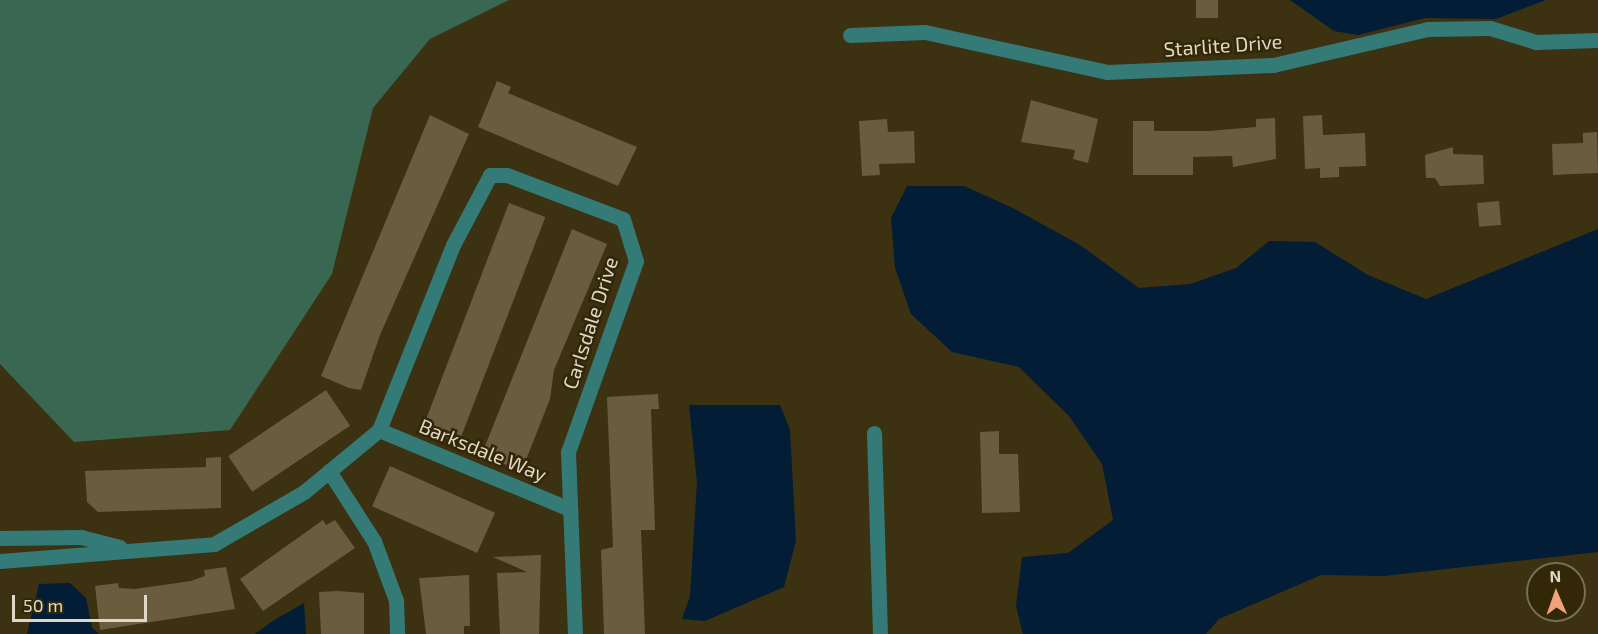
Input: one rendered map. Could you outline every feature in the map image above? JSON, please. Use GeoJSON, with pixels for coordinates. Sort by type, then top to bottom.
{"type":"FeatureCollection","features":[{"type":"Feature","properties":{"kind":"street","name":"Starlite Drive"},"geometry":{"type":"LineString","coordinates":[[850,36],[926,32],[1107,72],[1273,65],[1428,28],[1490,28],[1536,42],[1598,39]]}},
{"type":"Feature","properties":{"kind":"street","name":"Carlsdale Drive"},"geometry":{"type":"LineString","coordinates":[[0,561],[56,560],[120,548],[214,544],[329,471],[379,430],[453,245],[490,175],[507,175],[623,219],[636,261],[568,452],[575,634]]}},
{"type":"Feature","properties":{"kind":"street","name":"Barksdale Way"},"geometry":{"type":"LineString","coordinates":[[379,430],[570,509]]}},
{"type":"Feature","properties":{"kind":"street"},"geometry":{"type":"LineString","coordinates":[[874,433],[880,634]]}},
{"type":"Feature","properties":{"kind":"street"},"geometry":{"type":"LineString","coordinates":[[329,471],[374,541],[396,600],[397,634]]}},
{"type":"Feature","properties":{"kind":"street","name":"Carlsdale Drive"},"geometry":{"type":"LineString","coordinates":[[0,538],[56,537],[120,548]]}},
{"type":"Feature","properties":{"kind":"street"},"geometry":{"type":"LineString","coordinates":[[56,537],[56,560]]}},
{"type":"Feature","properties":{"kind":"green space"},"geometry":{"type":"Polygon","coordinates":[[[0,0],[509,0],[430,39],[373,108],[332,274],[230,430],[74,442],[0,364],[0,0]]]}},
{"type":"Feature","properties":{"kind":"water"},"geometry":{"type":"Polygon","coordinates":[[[1290,0],[1546,0],[1496,19],[1425,18],[1358,35],[1334,31],[1290,0]]]}},
{"type":"Feature","properties":{"kind":"water"},"geometry":{"type":"Polygon","coordinates":[[[907,186],[964,186],[1013,208],[1080,245],[1139,288],[1190,284],[1236,268],[1269,241],[1315,242],[1368,275],[1426,299],[1598,229],[1598,552],[1384,576],[1321,575],[1219,619],[1206,634],[1023,634],[1016,606],[1022,557],[1068,553],[1113,520],[1102,464],[1069,416],[1019,367],[952,352],[911,314],[895,268],[891,218],[907,186]]]}},
{"type":"Feature","properties":{"kind":"water"},"geometry":{"type":"Polygon","coordinates":[[[689,405],[780,405],[790,430],[796,541],[784,587],[705,621],[682,619],[690,596],[697,482],[689,405]]]}},
{"type":"Feature","properties":{"kind":"water"},"geometry":{"type":"Polygon","coordinates":[[[70,583],[86,598],[92,628],[99,634],[27,634],[39,584],[70,583]]]}},
{"type":"Feature","properties":{"kind":"water"},"geometry":{"type":"Polygon","coordinates":[[[304,603],[306,634],[255,634],[271,622],[304,603]]]}},
{"type":"Feature","properties":{"kind":"building"},"geometry":{"type":"Polygon","coordinates":[[[1196,0],[1218,0],[1218,18],[1196,18],[1196,0]]]}},
{"type":"Feature","properties":{"kind":"building"},"geometry":{"type":"Polygon","coordinates":[[[497,81],[511,87],[508,93],[637,147],[618,186],[478,127],[497,81]]]}},
{"type":"Feature","properties":{"kind":"building"},"geometry":{"type":"Polygon","coordinates":[[[1031,100],[1098,119],[1088,163],[1073,159],[1075,150],[1021,142],[1031,100]]]}},
{"type":"Feature","properties":{"kind":"building"},"geometry":{"type":"Polygon","coordinates":[[[430,115],[469,134],[380,335],[361,390],[349,388],[321,376],[430,115]]]}},
{"type":"Feature","properties":{"kind":"building"},"geometry":{"type":"Polygon","coordinates":[[[1322,115],[1323,135],[1365,133],[1366,166],[1339,167],[1339,177],[1320,178],[1320,168],[1305,169],[1303,116],[1322,115]]]}},
{"type":"Feature","properties":{"kind":"building"},"geometry":{"type":"Polygon","coordinates":[[[1275,118],[1276,159],[1233,167],[1232,156],[1193,157],[1193,175],[1133,175],[1133,121],[1154,121],[1154,131],[1209,131],[1256,127],[1256,119],[1275,118]]]}},
{"type":"Feature","properties":{"kind":"building"},"geometry":{"type":"Polygon","coordinates":[[[887,119],[888,132],[914,131],[915,163],[879,164],[880,175],[862,176],[859,121],[887,119]]]}},
{"type":"Feature","properties":{"kind":"building"},"geometry":{"type":"Polygon","coordinates":[[[1597,132],[1598,173],[1553,175],[1552,144],[1583,143],[1583,133],[1597,132]]]}},
{"type":"Feature","properties":{"kind":"building"},"geometry":{"type":"Polygon","coordinates":[[[1453,147],[1453,154],[1483,155],[1484,184],[1440,186],[1435,178],[1426,178],[1425,155],[1453,147]]]}},
{"type":"Feature","properties":{"kind":"building"},"geometry":{"type":"Polygon","coordinates":[[[1499,201],[1501,225],[1479,227],[1477,203],[1499,201]]]}},
{"type":"Feature","properties":{"kind":"building"},"geometry":{"type":"Polygon","coordinates":[[[509,203],[545,217],[459,443],[422,429],[509,203]]]}},
{"type":"Feature","properties":{"kind":"building"},"geometry":{"type":"Polygon","coordinates":[[[572,229],[607,244],[554,370],[550,399],[522,470],[481,456],[572,229]]]}},
{"type":"Feature","properties":{"kind":"building"},"geometry":{"type":"Polygon","coordinates":[[[326,390],[350,426],[252,492],[228,456],[326,390]]]}},
{"type":"Feature","properties":{"kind":"building"},"geometry":{"type":"Polygon","coordinates":[[[658,394],[659,409],[651,409],[655,530],[641,530],[645,634],[604,634],[601,550],[613,547],[607,397],[658,394]]]}},
{"type":"Feature","properties":{"kind":"building"},"geometry":{"type":"Polygon","coordinates":[[[999,431],[999,454],[1018,454],[1020,512],[982,513],[980,432],[999,431]]]}},
{"type":"Feature","properties":{"kind":"building"},"geometry":{"type":"Polygon","coordinates":[[[221,457],[221,508],[98,512],[87,502],[85,471],[206,467],[206,458],[221,457]]]}},
{"type":"Feature","properties":{"kind":"building"},"geometry":{"type":"Polygon","coordinates":[[[390,466],[495,513],[477,553],[372,506],[390,466]]]}},
{"type":"Feature","properties":{"kind":"building"},"geometry":{"type":"Polygon","coordinates":[[[323,520],[326,525],[335,520],[355,548],[263,611],[240,579],[323,520]]]}},
{"type":"Feature","properties":{"kind":"building"},"geometry":{"type":"Polygon","coordinates":[[[541,555],[539,634],[500,634],[497,573],[527,572],[493,557],[541,555]]]}},
{"type":"Feature","properties":{"kind":"building"},"geometry":{"type":"Polygon","coordinates":[[[226,567],[235,609],[100,630],[95,586],[118,583],[119,588],[135,589],[191,581],[205,576],[204,570],[226,567]]]}},
{"type":"Feature","properties":{"kind":"building"},"geometry":{"type":"Polygon","coordinates":[[[469,575],[470,626],[464,626],[464,634],[426,634],[419,578],[469,575]]]}},
{"type":"Feature","properties":{"kind":"building"},"geometry":{"type":"Polygon","coordinates":[[[319,592],[364,593],[364,634],[321,634],[319,592]]]}}]}
